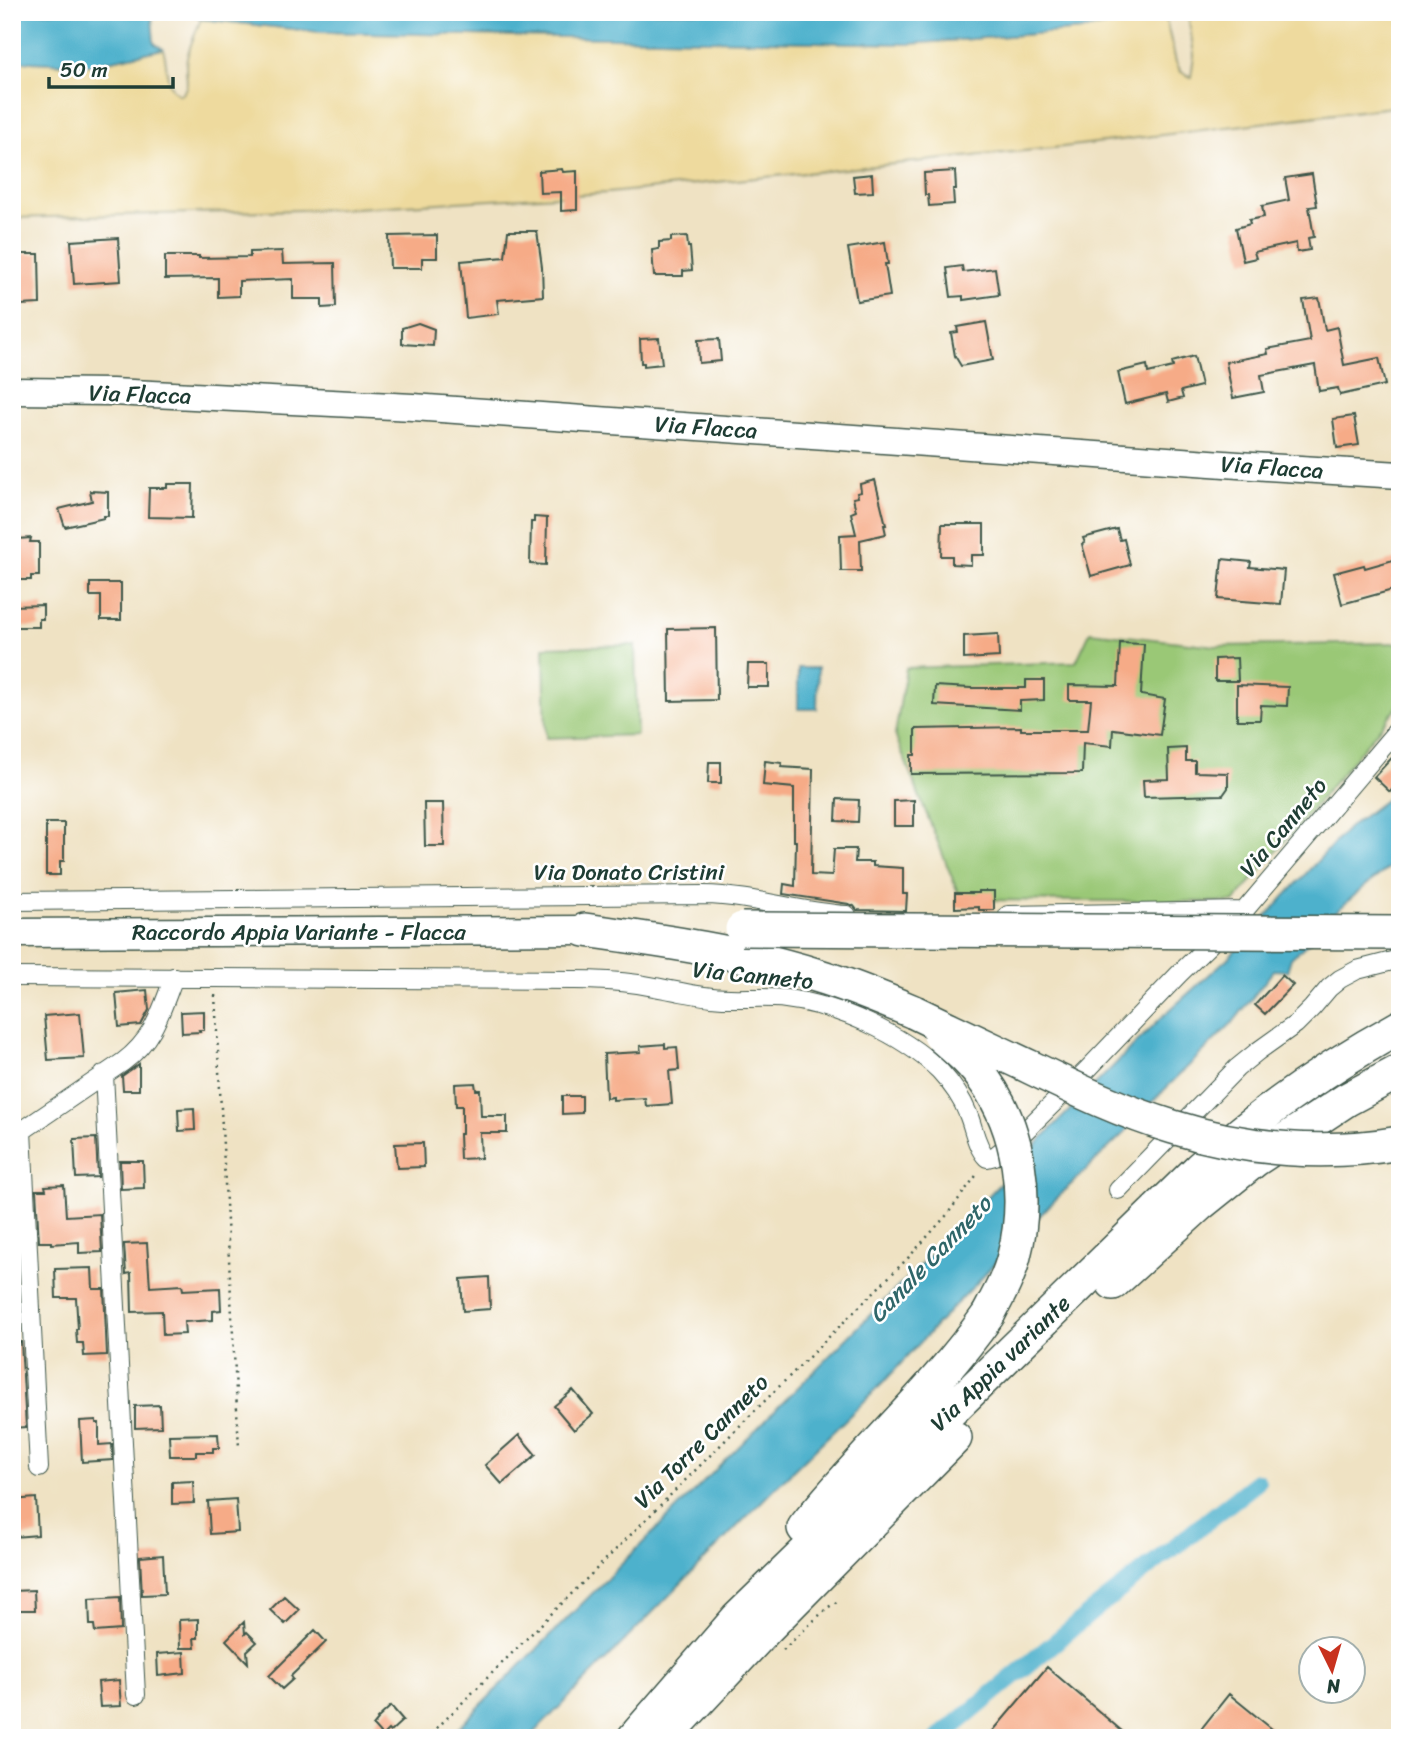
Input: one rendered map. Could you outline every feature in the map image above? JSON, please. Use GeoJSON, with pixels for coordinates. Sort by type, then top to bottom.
{"type":"FeatureCollection","features":[{"type":"Feature","properties":{"kind":"highway"},"geometry":{"type":"LineString","coordinates":[[585,930],[743,942],[1400,933]]}},
{"type":"Feature","properties":{"kind":"highway"},"geometry":{"type":"LineString","coordinates":[[743,942],[792,968],[839,982],[915,1013],[1145,1118],[1242,1143],[1302,1150],[1400,1143]]}},
{"type":"Feature","properties":{"kind":"highway"},"geometry":{"type":"LineString","coordinates":[[759,1598],[816,1512],[953,1361],[988,1315],[1011,1265],[1019,1224],[1020,1191],[1014,1144],[1004,1115],[982,1076],[915,1013]]}},
{"type":"Feature","properties":{"kind":"highway","name":"Via Appia variante"},"geometry":{"type":"LineString","coordinates":[[634,1738],[717,1641],[759,1598],[1222,1148],[1307,1083],[1400,1027]]}},
{"type":"Feature","properties":{"kind":"highway","name":"Via Appia variante"},"geometry":{"type":"LineString","coordinates":[[664,1738],[744,1652],[927,1466],[1086,1308],[1177,1225],[1224,1183],[1271,1148],[1346,1100],[1400,1071]]}},
{"type":"Feature","properties":{"kind":"main road","name":"Via Flacca"},"geometry":{"type":"LineString","coordinates":[[12,391],[126,393],[399,406],[1400,475]]}},
{"type":"Feature","properties":{"kind":"main road","name":"Raccordo Appia Variante - Flacca"},"geometry":{"type":"LineString","coordinates":[[12,933],[585,930]]}},
{"type":"Feature","properties":{"kind":"street","name":"Via Canneto"},"geometry":{"type":"LineString","coordinates":[[12,977],[583,980],[635,984],[723,998],[797,1000],[870,1025],[927,1060],[959,1095],[968,1112],[980,1149],[987,1158],[995,1156],[1024,1132],[1244,911],[1400,727]]}},
{"type":"Feature","properties":{"kind":"street","name":"Via Donato Cristini"},"geometry":{"type":"LineString","coordinates":[[12,901],[693,895],[733,897],[829,913],[871,916],[1244,911]]}},
{"type":"Feature","properties":{"kind":"street"},"geometry":{"type":"LineString","coordinates":[[1118,1190],[1237,1068],[1296,1024],[1334,984],[1357,970],[1400,959]]}},
{"type":"Feature","properties":{"kind":"street"},"geometry":{"type":"LineString","coordinates":[[39,1468],[17,1134],[135,1052],[148,1038],[157,1021],[174,977]]}},
{"type":"Feature","properties":{"kind":"street"},"geometry":{"type":"LineString","coordinates":[[104,1074],[136,1695]]}},
{"type":"Feature","properties":{"kind":"path"},"geometry":{"type":"LineString","coordinates":[[214,978],[239,1448]]}},
{"type":"Feature","properties":{"kind":"path","name":"Via Torre Canneto"},"geometry":{"type":"LineString","coordinates":[[427,1738],[909,1257],[962,1196],[987,1158]]}},
{"type":"Feature","properties":{"kind":"green space"},"geometry":{"type":"Polygon","coordinates":[[[1090,632],[1216,646],[1400,643],[1400,704],[1234,902],[961,900],[895,735],[906,668],[1076,662],[1090,632]]]}},
{"type":"Feature","properties":{"kind":"green space"},"geometry":{"type":"Polygon","coordinates":[[[635,645],[637,735],[546,738],[544,647],[635,645]]]}},
{"type":"Feature","properties":{"kind":"sand"},"geometry":{"type":"Polygon","coordinates":[[[1190,12],[1400,12],[1400,106],[1063,147],[608,193],[337,209],[12,218],[12,61],[89,65],[163,49],[171,87],[180,95],[186,87],[187,58],[201,19],[320,32],[909,44],[1082,30],[1165,16],[1176,62],[1181,72],[1191,77],[1194,55],[1190,12]]]}},
{"type":"Feature","properties":{"kind":"water"},"geometry":{"type":"Polygon","coordinates":[[[12,12],[161,12],[152,18],[154,43],[163,49],[89,65],[12,61],[12,12]]]}},
{"type":"Feature","properties":{"kind":"water"},"geometry":{"type":"Polygon","coordinates":[[[191,12],[1163,12],[1165,16],[1082,30],[909,44],[320,32],[201,19],[191,12]]]}},
{"type":"Feature","properties":{"kind":"water"},"geometry":{"type":"Polygon","coordinates":[[[798,668],[818,668],[817,709],[798,709],[798,668]]]}},
{"type":"Feature","properties":{"kind":"water","name":"Canale Canneto"},"geometry":{"type":"Polygon","coordinates":[[[1400,789],[1400,859],[1330,917],[1327,926],[1291,958],[1287,971],[1274,970],[1234,1021],[1010,1246],[882,1384],[775,1488],[529,1738],[448,1738],[979,1206],[1162,1017],[1229,957],[1348,828],[1400,789]]]}},
{"type":"Feature","properties":{"kind":"building"},"geometry":{"type":"Polygon","coordinates":[[[562,169],[563,172],[577,171],[577,210],[561,211],[561,192],[540,193],[539,171],[562,169]]]}},
{"type":"Feature","properties":{"kind":"building"},"geometry":{"type":"Polygon","coordinates":[[[955,171],[954,204],[929,206],[928,195],[925,195],[924,173],[955,171]]]}},
{"type":"Feature","properties":{"kind":"building"},"geometry":{"type":"Polygon","coordinates":[[[872,174],[873,192],[855,193],[853,176],[872,174]]]}},
{"type":"Feature","properties":{"kind":"building"},"geometry":{"type":"Polygon","coordinates":[[[1312,174],[1317,206],[1309,207],[1314,237],[1308,238],[1310,250],[1297,252],[1296,243],[1254,252],[1256,258],[1243,261],[1236,228],[1250,224],[1249,220],[1264,217],[1262,206],[1289,200],[1285,178],[1312,174]]]}},
{"type":"Feature","properties":{"kind":"building"},"geometry":{"type":"Polygon","coordinates":[[[508,231],[537,231],[543,296],[497,300],[499,314],[466,318],[461,261],[505,257],[508,231]]]}},
{"type":"Feature","properties":{"kind":"building"},"geometry":{"type":"Polygon","coordinates":[[[437,235],[437,258],[422,258],[422,268],[390,268],[389,236],[437,235]]]}},
{"type":"Feature","properties":{"kind":"building"},"geometry":{"type":"Polygon","coordinates":[[[687,236],[692,270],[683,271],[683,276],[654,276],[652,250],[659,249],[659,242],[671,241],[671,237],[687,236]]]}},
{"type":"Feature","properties":{"kind":"building"},"geometry":{"type":"Polygon","coordinates":[[[118,238],[121,281],[74,284],[71,241],[118,238]]]}},
{"type":"Feature","properties":{"kind":"building"},"geometry":{"type":"Polygon","coordinates":[[[885,242],[890,296],[857,301],[848,248],[885,242]]]}},
{"type":"Feature","properties":{"kind":"building"},"geometry":{"type":"Polygon","coordinates":[[[282,251],[283,264],[335,263],[336,307],[322,308],[322,299],[293,299],[293,279],[239,281],[239,296],[218,297],[218,278],[165,279],[165,256],[250,257],[250,252],[282,251]]]}},
{"type":"Feature","properties":{"kind":"building"},"geometry":{"type":"Polygon","coordinates":[[[19,254],[39,254],[40,304],[20,305],[19,254]]]}},
{"type":"Feature","properties":{"kind":"building"},"geometry":{"type":"Polygon","coordinates":[[[962,266],[963,272],[995,268],[999,295],[963,300],[963,296],[951,297],[947,268],[962,266]]]}},
{"type":"Feature","properties":{"kind":"building"},"geometry":{"type":"Polygon","coordinates":[[[1319,298],[1325,330],[1337,327],[1344,365],[1379,358],[1385,385],[1340,395],[1338,388],[1319,391],[1315,365],[1261,375],[1264,392],[1233,398],[1226,362],[1268,354],[1267,349],[1310,341],[1303,300],[1319,298]]]}},
{"type":"Feature","properties":{"kind":"building"},"geometry":{"type":"Polygon","coordinates":[[[986,322],[993,360],[961,366],[955,356],[951,333],[958,332],[957,327],[986,322]]]}},
{"type":"Feature","properties":{"kind":"building"},"geometry":{"type":"Polygon","coordinates":[[[418,323],[434,329],[433,346],[402,344],[402,328],[418,323]]]}},
{"type":"Feature","properties":{"kind":"building"},"geometry":{"type":"Polygon","coordinates":[[[659,338],[662,364],[644,366],[644,363],[641,363],[640,339],[659,338]]]}},
{"type":"Feature","properties":{"kind":"building"},"geometry":{"type":"Polygon","coordinates":[[[719,339],[721,361],[699,363],[698,340],[719,339]]]}},
{"type":"Feature","properties":{"kind":"building"},"geometry":{"type":"Polygon","coordinates":[[[1194,356],[1201,386],[1181,391],[1183,398],[1168,402],[1166,394],[1125,404],[1118,372],[1147,365],[1148,373],[1173,367],[1172,362],[1194,356]]]}},
{"type":"Feature","properties":{"kind":"building"},"geometry":{"type":"Polygon","coordinates":[[[1354,416],[1359,445],[1337,448],[1333,419],[1354,416]]]}},
{"type":"Feature","properties":{"kind":"building"},"geometry":{"type":"Polygon","coordinates":[[[875,480],[886,534],[860,540],[861,571],[841,571],[840,535],[856,534],[851,513],[856,511],[853,498],[858,497],[857,493],[861,492],[860,484],[875,480]]]}},
{"type":"Feature","properties":{"kind":"building"},"geometry":{"type":"Polygon","coordinates":[[[167,484],[193,484],[192,518],[148,517],[149,488],[167,488],[167,484]]]}},
{"type":"Feature","properties":{"kind":"building"},"geometry":{"type":"Polygon","coordinates":[[[90,491],[108,492],[108,516],[65,527],[59,509],[92,501],[90,491]]]}},
{"type":"Feature","properties":{"kind":"building"},"geometry":{"type":"Polygon","coordinates":[[[534,517],[547,518],[546,565],[530,564],[531,522],[534,522],[534,517]]]}},
{"type":"Feature","properties":{"kind":"building"},"geometry":{"type":"Polygon","coordinates":[[[942,524],[984,524],[984,555],[971,555],[971,565],[952,564],[952,556],[941,556],[942,524]]]}},
{"type":"Feature","properties":{"kind":"building"},"geometry":{"type":"Polygon","coordinates":[[[1117,529],[1120,540],[1124,539],[1130,565],[1091,576],[1082,544],[1085,543],[1083,538],[1117,529]]]}},
{"type":"Feature","properties":{"kind":"building"},"geometry":{"type":"Polygon","coordinates":[[[31,538],[30,542],[39,542],[39,576],[31,576],[31,580],[18,580],[17,539],[31,538]]]}},
{"type":"Feature","properties":{"kind":"building"},"geometry":{"type":"Polygon","coordinates":[[[1400,558],[1400,588],[1342,604],[1334,573],[1400,558]]]}},
{"type":"Feature","properties":{"kind":"building"},"geometry":{"type":"Polygon","coordinates":[[[1222,559],[1251,562],[1250,567],[1284,570],[1281,604],[1218,599],[1222,559]]]}},
{"type":"Feature","properties":{"kind":"building"},"geometry":{"type":"Polygon","coordinates":[[[90,583],[121,583],[121,620],[101,620],[101,596],[90,596],[90,583]]]}},
{"type":"Feature","properties":{"kind":"building"},"geometry":{"type":"Polygon","coordinates":[[[43,605],[43,619],[39,619],[39,627],[12,627],[12,606],[43,605]]]}},
{"type":"Feature","properties":{"kind":"building"},"geometry":{"type":"Polygon","coordinates":[[[716,628],[717,700],[669,701],[668,629],[716,628]]]}},
{"type":"Feature","properties":{"kind":"building"},"geometry":{"type":"Polygon","coordinates":[[[998,634],[999,657],[964,659],[964,636],[998,634]]]}},
{"type":"Feature","properties":{"kind":"building"},"geometry":{"type":"Polygon","coordinates":[[[1120,643],[1144,644],[1141,695],[1165,699],[1160,735],[1113,729],[1112,746],[1083,743],[1082,773],[911,774],[911,755],[915,755],[915,729],[1021,727],[1021,730],[1088,730],[1091,700],[1069,700],[1069,685],[1118,686],[1120,643]]]}},
{"type":"Feature","properties":{"kind":"building"},"geometry":{"type":"Polygon","coordinates":[[[1237,658],[1238,681],[1215,681],[1215,659],[1237,658]]]}},
{"type":"Feature","properties":{"kind":"building"},"geometry":{"type":"Polygon","coordinates":[[[748,664],[769,664],[769,687],[747,687],[748,664]]]}},
{"type":"Feature","properties":{"kind":"building"},"geometry":{"type":"Polygon","coordinates":[[[1026,680],[1044,680],[1044,700],[1020,701],[1020,710],[934,705],[935,686],[1026,688],[1026,680]]]}},
{"type":"Feature","properties":{"kind":"building"},"geometry":{"type":"Polygon","coordinates":[[[1237,685],[1288,687],[1287,706],[1261,705],[1260,720],[1237,720],[1237,685]]]}},
{"type":"Feature","properties":{"kind":"building"},"geometry":{"type":"Polygon","coordinates":[[[1186,748],[1186,761],[1195,761],[1195,772],[1228,773],[1228,788],[1223,795],[1144,797],[1143,780],[1169,779],[1168,749],[1186,748]]]}},
{"type":"Feature","properties":{"kind":"building"},"geometry":{"type":"Polygon","coordinates":[[[1400,749],[1400,792],[1394,787],[1390,792],[1374,777],[1400,749]]]}},
{"type":"Feature","properties":{"kind":"building"},"geometry":{"type":"Polygon","coordinates":[[[765,761],[782,763],[781,767],[813,769],[811,875],[832,876],[834,849],[856,849],[855,862],[873,862],[873,866],[903,868],[903,894],[907,894],[906,911],[857,910],[849,904],[783,894],[784,884],[795,886],[794,788],[763,785],[765,761]]]}},
{"type":"Feature","properties":{"kind":"building"},"geometry":{"type":"Polygon","coordinates":[[[709,762],[721,762],[721,783],[708,783],[709,762]]]}},
{"type":"Feature","properties":{"kind":"building"},"geometry":{"type":"Polygon","coordinates":[[[837,799],[859,800],[858,822],[836,821],[837,799]]]}},
{"type":"Feature","properties":{"kind":"building"},"geometry":{"type":"Polygon","coordinates":[[[914,800],[914,826],[894,826],[894,801],[914,800]]]}},
{"type":"Feature","properties":{"kind":"building"},"geometry":{"type":"Polygon","coordinates":[[[424,803],[443,803],[444,846],[425,846],[424,803]]]}},
{"type":"Feature","properties":{"kind":"building"},"geometry":{"type":"Polygon","coordinates":[[[46,823],[64,823],[64,861],[60,861],[60,875],[46,875],[46,823]]]}},
{"type":"Feature","properties":{"kind":"building"},"geometry":{"type":"Polygon","coordinates":[[[994,891],[994,910],[979,910],[979,907],[955,908],[955,893],[994,891]]]}},
{"type":"Feature","properties":{"kind":"building"},"geometry":{"type":"Polygon","coordinates":[[[1282,975],[1293,985],[1265,1014],[1255,1005],[1282,975]]]}},
{"type":"Feature","properties":{"kind":"building"},"geometry":{"type":"Polygon","coordinates":[[[147,990],[149,1010],[141,1025],[119,1027],[116,993],[147,990]]]}},
{"type":"Feature","properties":{"kind":"building"},"geometry":{"type":"Polygon","coordinates":[[[204,1011],[204,1030],[182,1033],[181,1012],[204,1011]]]}},
{"type":"Feature","properties":{"kind":"building"},"geometry":{"type":"Polygon","coordinates":[[[80,1013],[84,1058],[48,1060],[44,1016],[80,1013]]]}},
{"type":"Feature","properties":{"kind":"building"},"geometry":{"type":"Polygon","coordinates":[[[665,1044],[665,1048],[677,1047],[679,1070],[669,1071],[672,1104],[646,1106],[645,1098],[606,1098],[604,1054],[641,1052],[640,1046],[665,1044]]]}},
{"type":"Feature","properties":{"kind":"building"},"geometry":{"type":"Polygon","coordinates":[[[139,1064],[139,1090],[123,1090],[122,1076],[139,1064]]]}},
{"type":"Feature","properties":{"kind":"building"},"geometry":{"type":"Polygon","coordinates":[[[475,1083],[476,1090],[480,1090],[481,1116],[507,1116],[507,1133],[480,1133],[481,1158],[460,1159],[462,1106],[456,1106],[455,1084],[475,1083]]]}},
{"type":"Feature","properties":{"kind":"building"},"geometry":{"type":"Polygon","coordinates":[[[562,1096],[582,1096],[582,1113],[562,1114],[562,1096]]]}},
{"type":"Feature","properties":{"kind":"building"},"geometry":{"type":"Polygon","coordinates":[[[194,1108],[195,1130],[179,1131],[178,1109],[194,1108]]]}},
{"type":"Feature","properties":{"kind":"building"},"geometry":{"type":"Polygon","coordinates":[[[96,1138],[98,1177],[76,1178],[74,1139],[96,1138]]]}},
{"type":"Feature","properties":{"kind":"building"},"geometry":{"type":"Polygon","coordinates":[[[423,1143],[424,1167],[397,1168],[395,1144],[423,1143]]]}},
{"type":"Feature","properties":{"kind":"building"},"geometry":{"type":"Polygon","coordinates":[[[120,1161],[143,1161],[144,1188],[121,1189],[120,1161]]]}},
{"type":"Feature","properties":{"kind":"building"},"geometry":{"type":"Polygon","coordinates":[[[64,1185],[66,1216],[100,1214],[102,1252],[79,1253],[79,1242],[39,1242],[36,1190],[46,1190],[45,1186],[64,1185]]]}},
{"type":"Feature","properties":{"kind":"building"},"geometry":{"type":"Polygon","coordinates":[[[147,1243],[150,1287],[182,1285],[183,1290],[220,1288],[221,1310],[213,1311],[213,1320],[184,1322],[185,1334],[163,1335],[162,1311],[132,1312],[131,1273],[126,1274],[124,1244],[147,1243]]]}},
{"type":"Feature","properties":{"kind":"building"},"geometry":{"type":"Polygon","coordinates":[[[92,1268],[93,1289],[104,1289],[107,1355],[84,1356],[83,1343],[77,1343],[76,1298],[56,1298],[55,1269],[92,1268]]]}},
{"type":"Feature","properties":{"kind":"building"},"geometry":{"type":"Polygon","coordinates":[[[489,1277],[490,1309],[463,1311],[461,1279],[489,1277]]]}},
{"type":"Feature","properties":{"kind":"building"},"geometry":{"type":"Polygon","coordinates":[[[12,1342],[21,1342],[26,1427],[12,1428],[12,1342]]]}},
{"type":"Feature","properties":{"kind":"building"},"geometry":{"type":"Polygon","coordinates":[[[573,1390],[593,1414],[574,1430],[554,1406],[573,1390]]]}},
{"type":"Feature","properties":{"kind":"building"},"geometry":{"type":"Polygon","coordinates":[[[160,1405],[161,1427],[135,1428],[135,1406],[160,1405]]]}},
{"type":"Feature","properties":{"kind":"building"},"geometry":{"type":"Polygon","coordinates":[[[96,1420],[96,1423],[99,1423],[99,1445],[112,1444],[113,1460],[82,1462],[80,1421],[96,1420]]]}},
{"type":"Feature","properties":{"kind":"building"},"geometry":{"type":"Polygon","coordinates":[[[218,1434],[219,1448],[213,1448],[213,1452],[196,1452],[196,1456],[170,1456],[169,1435],[218,1434]]]}},
{"type":"Feature","properties":{"kind":"building"},"geometry":{"type":"Polygon","coordinates":[[[519,1435],[536,1455],[502,1484],[485,1465],[519,1435]]]}},
{"type":"Feature","properties":{"kind":"building"},"geometry":{"type":"Polygon","coordinates":[[[193,1481],[194,1503],[172,1504],[172,1482],[193,1481]]]}},
{"type":"Feature","properties":{"kind":"building"},"geometry":{"type":"Polygon","coordinates":[[[36,1498],[38,1535],[14,1537],[12,1500],[36,1498]]]}},
{"type":"Feature","properties":{"kind":"building"},"geometry":{"type":"Polygon","coordinates":[[[236,1499],[238,1532],[210,1534],[208,1501],[236,1499]]]}},
{"type":"Feature","properties":{"kind":"building"},"geometry":{"type":"Polygon","coordinates":[[[163,1555],[165,1594],[142,1595],[140,1557],[163,1555]]]}},
{"type":"Feature","properties":{"kind":"building"},"geometry":{"type":"Polygon","coordinates":[[[34,1590],[35,1610],[13,1610],[12,1591],[34,1590]]]}},
{"type":"Feature","properties":{"kind":"building"},"geometry":{"type":"Polygon","coordinates":[[[284,1596],[299,1610],[285,1624],[270,1610],[284,1596]]]}},
{"type":"Feature","properties":{"kind":"building"},"geometry":{"type":"Polygon","coordinates":[[[120,1597],[121,1630],[95,1632],[94,1625],[90,1625],[89,1599],[120,1597]]]}},
{"type":"Feature","properties":{"kind":"building"},"geometry":{"type":"Polygon","coordinates":[[[198,1619],[195,1648],[180,1648],[179,1620],[198,1619]]]}},
{"type":"Feature","properties":{"kind":"building"},"geometry":{"type":"Polygon","coordinates":[[[244,1622],[245,1634],[247,1632],[257,1642],[247,1651],[248,1663],[226,1640],[244,1622]]]}},
{"type":"Feature","properties":{"kind":"building"},"geometry":{"type":"Polygon","coordinates":[[[315,1630],[326,1642],[291,1676],[293,1679],[282,1689],[269,1676],[315,1630]]]}},
{"type":"Feature","properties":{"kind":"building"},"geometry":{"type":"Polygon","coordinates":[[[184,1652],[185,1673],[158,1676],[157,1654],[184,1652]]]}},
{"type":"Feature","properties":{"kind":"building"},"geometry":{"type":"Polygon","coordinates":[[[1047,1667],[1130,1738],[987,1738],[1047,1667]]]}},
{"type":"Feature","properties":{"kind":"building"},"geometry":{"type":"Polygon","coordinates":[[[119,1680],[121,1706],[100,1707],[98,1682],[119,1680]]]}},
{"type":"Feature","properties":{"kind":"building"},"geometry":{"type":"Polygon","coordinates":[[[1229,1694],[1283,1738],[1194,1738],[1229,1694]]]}},
{"type":"Feature","properties":{"kind":"building"},"geometry":{"type":"Polygon","coordinates":[[[391,1706],[403,1720],[382,1736],[373,1726],[391,1706]]]}},
{"type":"Feature","properties":{"kind":"waterway"},"geometry":{"type":"LineString","coordinates":[[939,1738],[1094,1610],[1257,1482]]}}]}
